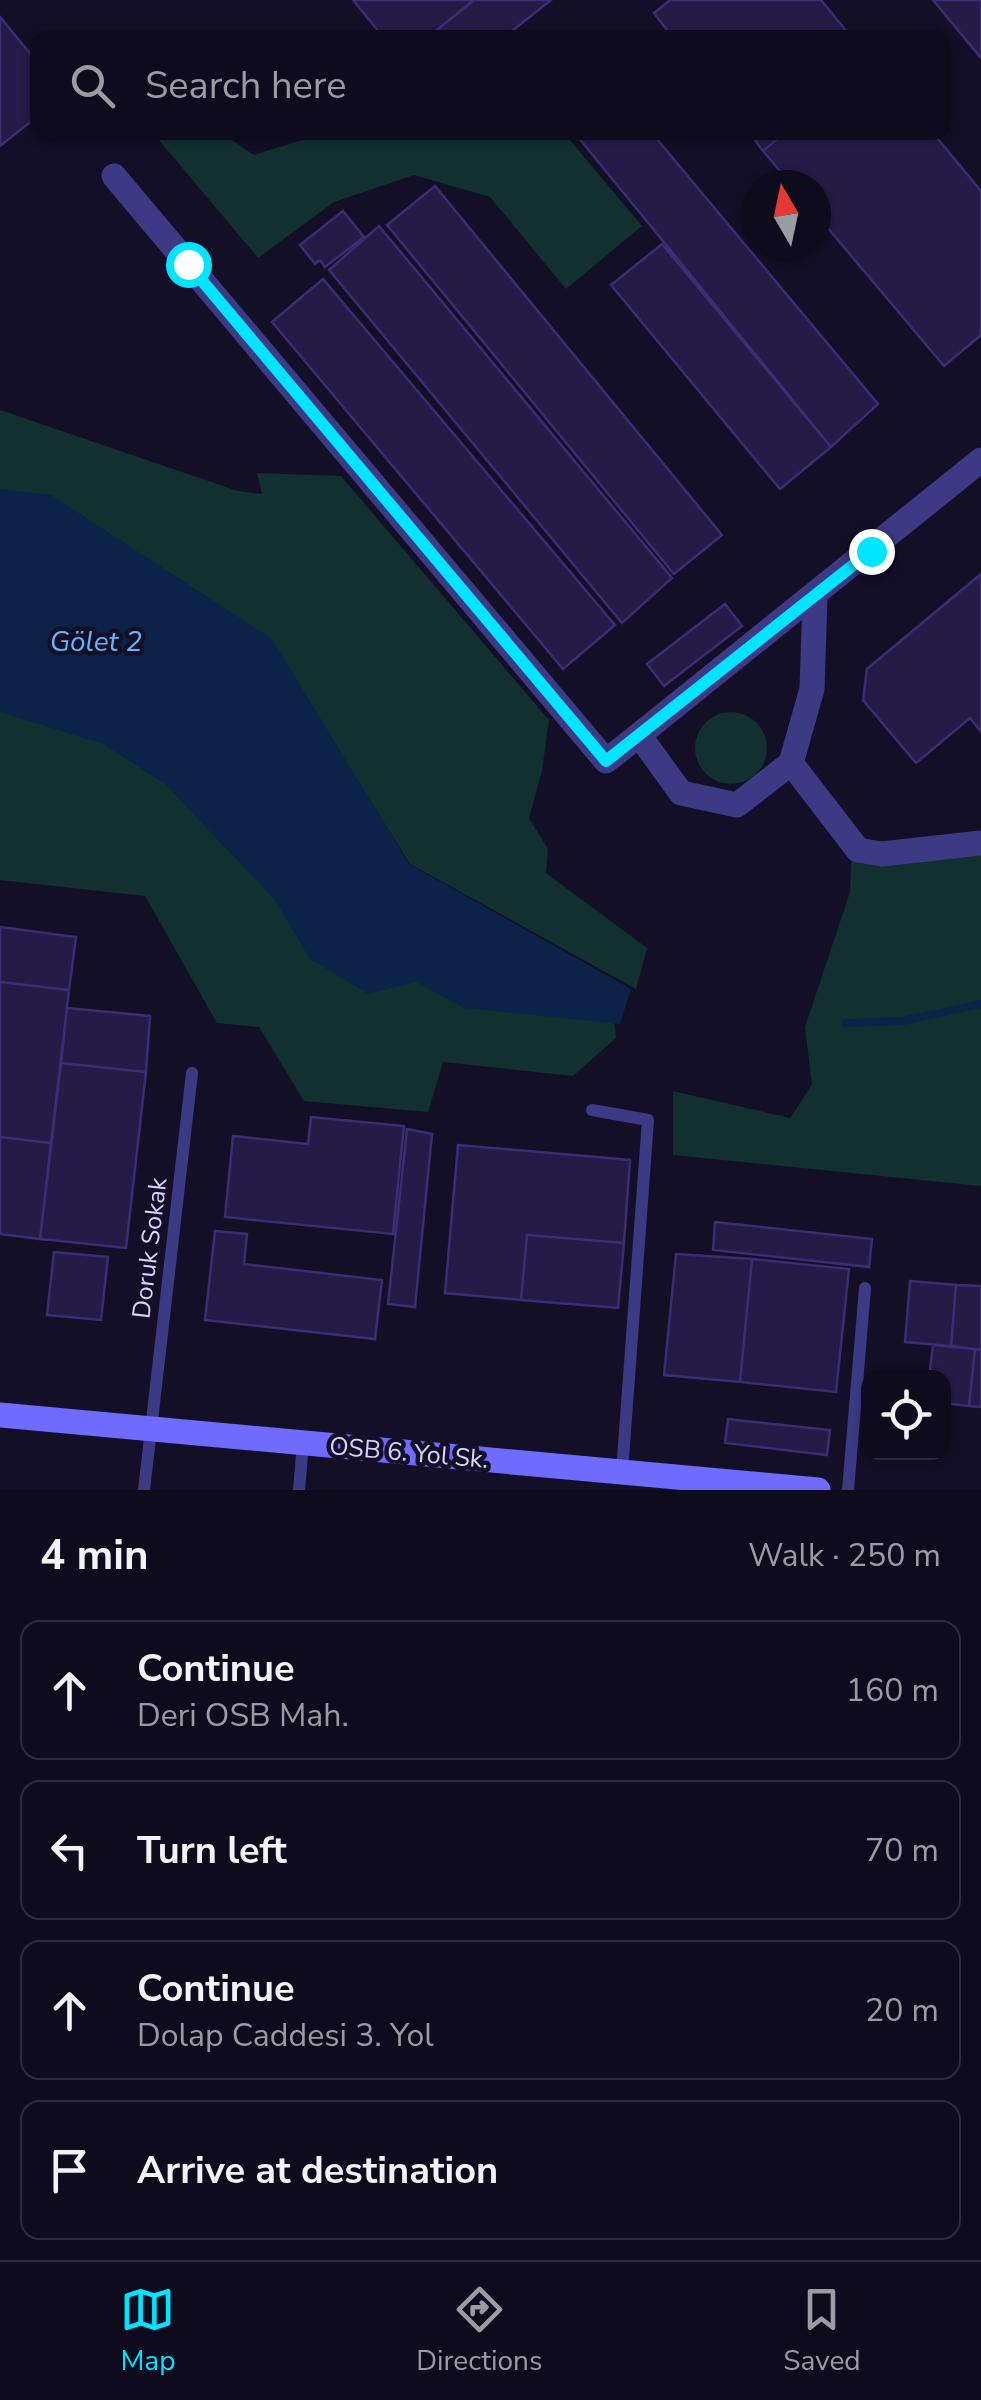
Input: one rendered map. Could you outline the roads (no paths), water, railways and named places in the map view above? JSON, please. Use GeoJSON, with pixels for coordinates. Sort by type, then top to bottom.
{"type":"FeatureCollection","features":[{"type":"Feature","properties":{"kind":"main road","name":"OSB 6. Yol Sk."},"geometry":{"type":"LineString","coordinates":[[0,1415],[818,1490]]}},
{"type":"Feature","properties":{"kind":"street"},"geometry":{"type":"LineString","coordinates":[[114,176],[606,761],[816,597],[981,460]]}},
{"type":"Feature","properties":{"kind":"street"},"geometry":{"type":"LineString","coordinates":[[639,735],[682,793],[737,805],[791,763],[812,689],[816,597]]}},
{"type":"Feature","properties":{"kind":"street"},"geometry":{"type":"LineString","coordinates":[[791,763],[858,850],[882,854],[981,843]]}},
{"type":"Feature","properties":{"kind":"lane","name":"Doruk Sokak"},"geometry":{"type":"LineString","coordinates":[[144,1490],[192,1073]]}},
{"type":"Feature","properties":{"kind":"lane"},"geometry":{"type":"LineString","coordinates":[[592,1110],[648,1120],[622,1472]]}},
{"type":"Feature","properties":{"kind":"lane"},"geometry":{"type":"LineString","coordinates":[[848,1490],[865,1288]]}},
{"type":"Feature","properties":{"kind":"lane"},"geometry":{"type":"LineString","coordinates":[[299,1490],[303,1442]]}},
{"type":"Feature","properties":{"kind":"water","name":"Gölet 2"},"geometry":{"type":"Polygon","coordinates":[[[0,489],[51,495],[272,639],[409,864],[631,989],[620,1024],[464,1008],[416,982],[368,994],[310,959],[275,900],[165,784],[103,744],[0,712],[0,489]]]}},
{"type":"Feature","properties":{"kind":"waterway"},"geometry":{"type":"LineString","coordinates":[[846,1023],[903,1021],[981,1004]]}}]}
